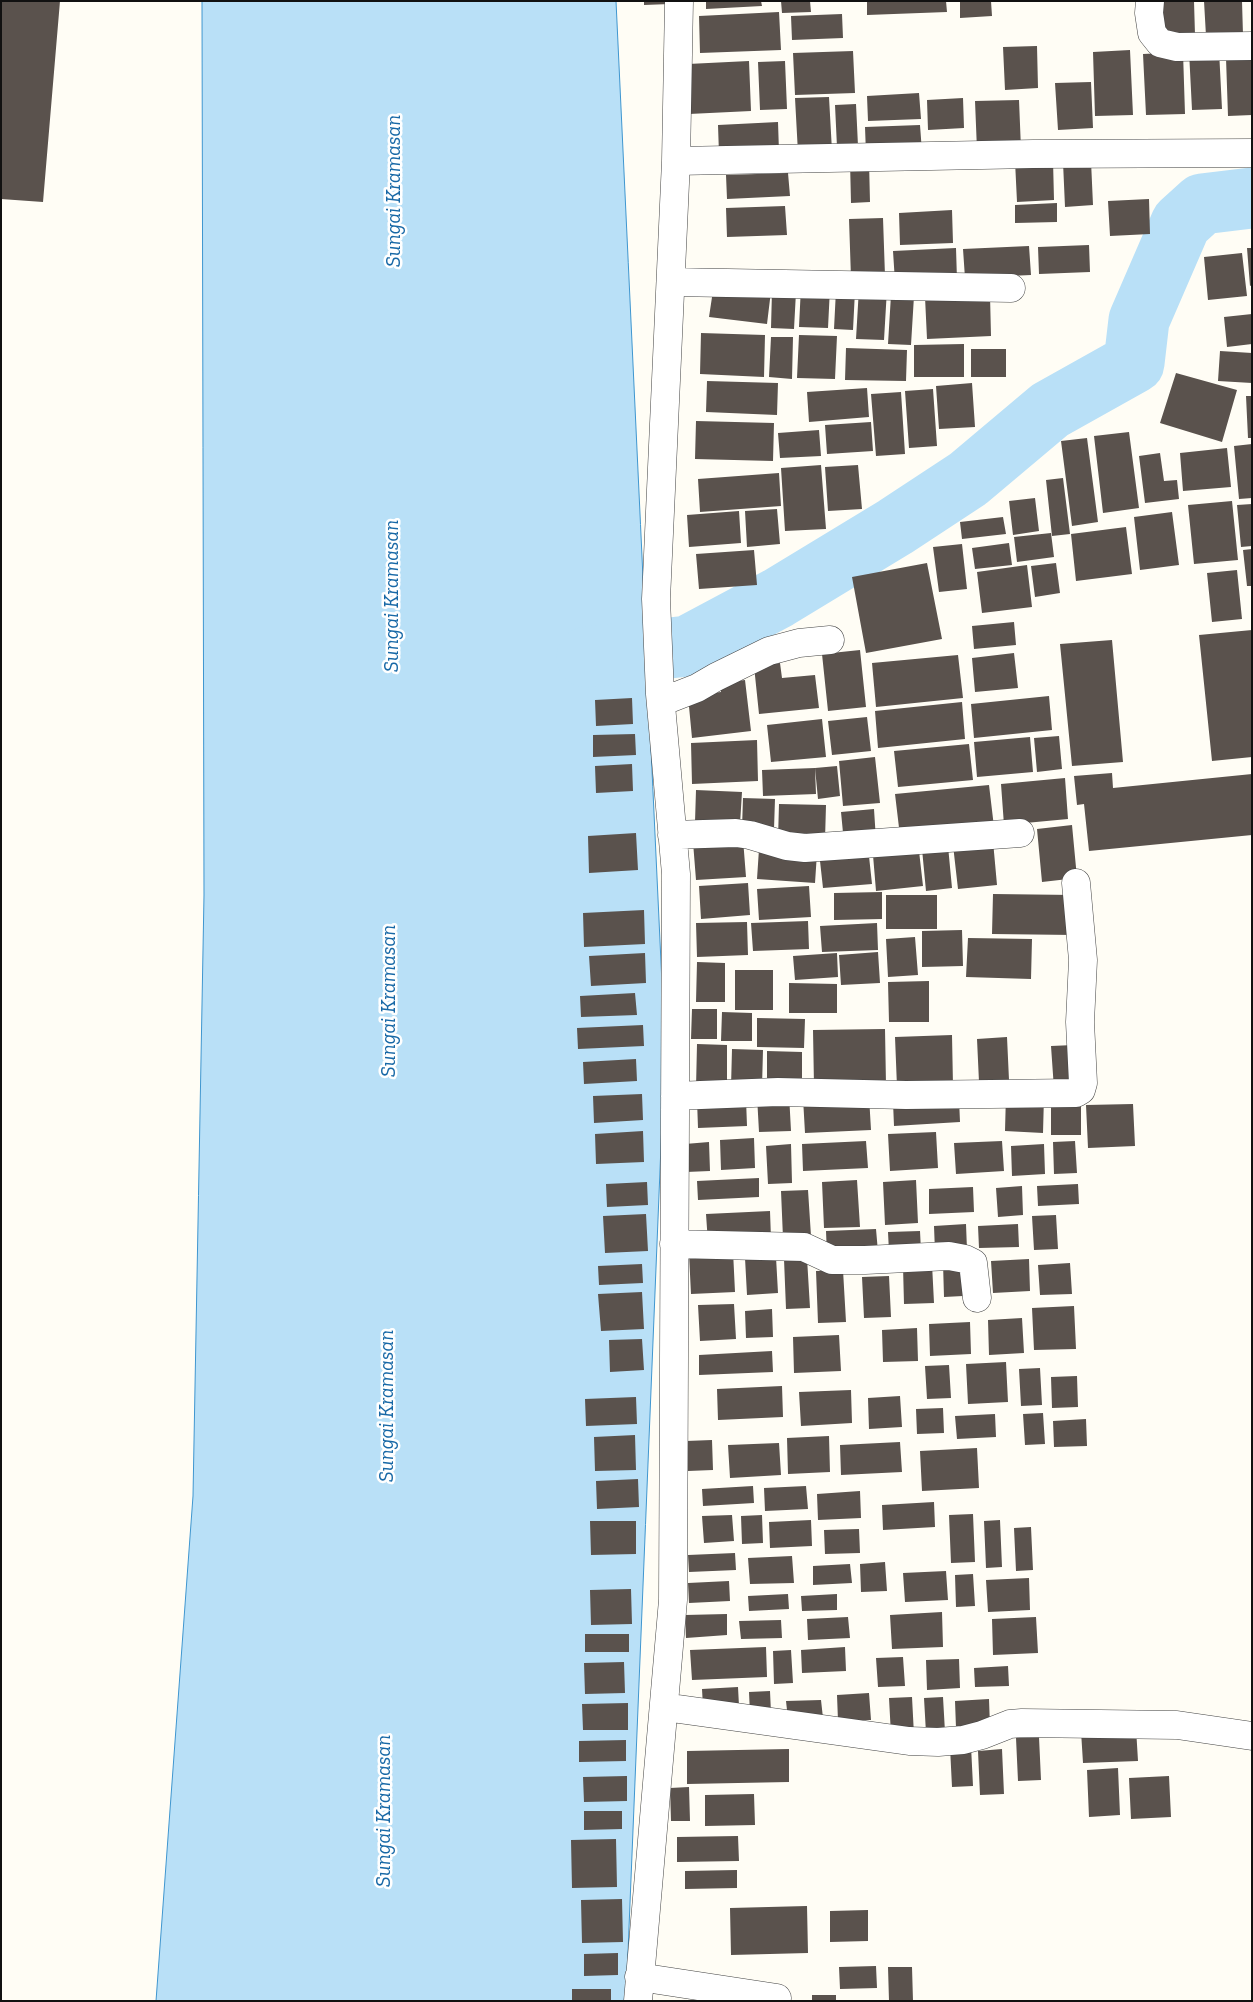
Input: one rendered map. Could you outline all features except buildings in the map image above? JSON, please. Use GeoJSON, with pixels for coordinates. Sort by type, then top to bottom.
{"type":"FeatureCollection","features":[{"type":"Feature","properties":{"kind":"street"},"geometry":{"type":"LineString","coordinates":[[679,1],[676,161],[656,599],[660,698],[676,874],[673,1600],[638,1989],[777,1998]]}},
{"type":"Feature","properties":{"kind":"street"},"geometry":{"type":"LineString","coordinates":[[1150,1],[1149,13],[1152,33],[1160,44],[1177,47],[1252,46]]}},
{"type":"Feature","properties":{"kind":"street"},"geometry":{"type":"LineString","coordinates":[[676,161],[1023,154],[1252,153]]}},
{"type":"Feature","properties":{"kind":"street"},"geometry":{"type":"LineString","coordinates":[[671,282],[1011,288]]}},
{"type":"Feature","properties":{"kind":"street"},"geometry":{"type":"LineString","coordinates":[[660,698],[697,688],[769,651],[798,643],[830,640]]}},
{"type":"Feature","properties":{"kind":"street"},"geometry":{"type":"LineString","coordinates":[[672,835],[736,833],[750,835],[787,846],[805,848],[1020,833]]}},
{"type":"Feature","properties":{"kind":"street"},"geometry":{"type":"LineString","coordinates":[[675,1096],[778,1092],[906,1095],[1076,1093],[1081,1090],[1083,1083],[1080,1022],[1083,960],[1076,884]]}},
{"type":"Feature","properties":{"kind":"street"},"geometry":{"type":"LineString","coordinates":[[674,1244],[804,1247],[832,1260],[949,1256],[965,1258],[973,1264],[977,1298]]}},
{"type":"Feature","properties":{"kind":"street"},"geometry":{"type":"LineString","coordinates":[[664,1707],[909,1741],[938,1742],[963,1740],[1010,1724],[1022,1723],[1177,1725],[1252,1736]]}},
{"type":"Feature","properties":{"kind":"water","name":"Sungai Kramasan"},"geometry":{"type":"Polygon","coordinates":[[[202,1],[616,1],[665,1048],[626,2001],[156,2001],[193,1496],[204,895],[202,1]]]}},
{"type":"Feature","properties":{"kind":"waterway"},"geometry":{"type":"LineString","coordinates":[[587,657],[688,646],[778,598],[895,527],[968,479],[1050,410],[1134,363],[1139,320],[1181,223],[1202,204],[1252,198]]}}]}
